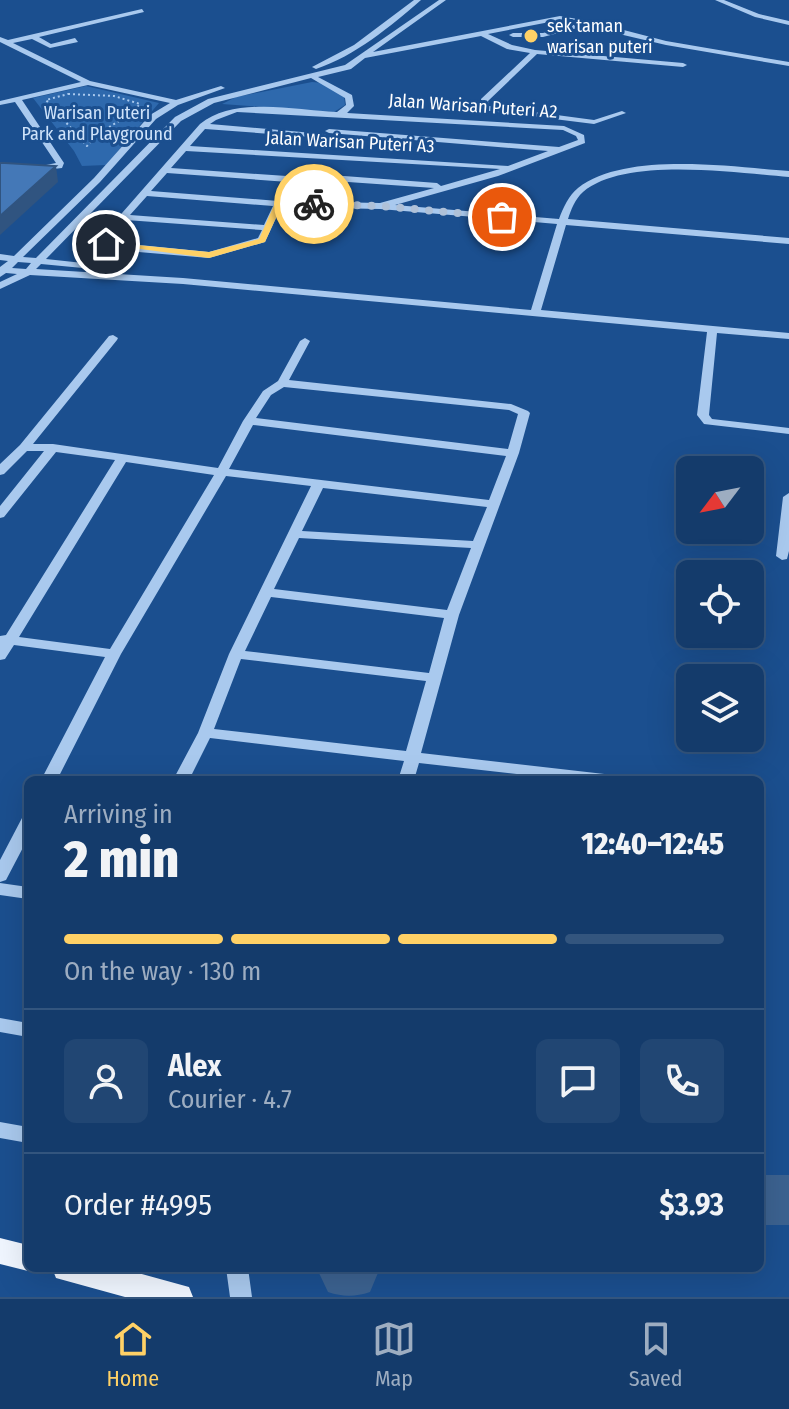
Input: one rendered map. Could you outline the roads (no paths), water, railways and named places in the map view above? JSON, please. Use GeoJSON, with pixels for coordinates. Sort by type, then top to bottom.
{"type":"FeatureCollection","features":[{"type":"Feature","properties":{"kind":"main road"},"geometry":{"type":"LineString","coordinates":[[0,1251],[24,1257]]}},
{"type":"Feature","properties":{"kind":"main road"},"geometry":{"type":"LineString","coordinates":[[82,1272],[178,1297]]}},
{"type":"Feature","properties":{"kind":"street"},"geometry":{"type":"LineString","coordinates":[[342,57],[418,0]]}},
{"type":"Feature","properties":{"kind":"street"},"geometry":{"type":"LineString","coordinates":[[348,67],[443,0]]}},
{"type":"Feature","properties":{"kind":"street"},"geometry":{"type":"LineString","coordinates":[[718,0],[757,16],[789,23]]}},
{"type":"Feature","properties":{"kind":"street"},"geometry":{"type":"LineString","coordinates":[[4,40],[142,11]]}},
{"type":"Feature","properties":{"kind":"street"},"geometry":{"type":"LineString","coordinates":[[0,286],[28,272],[178,119],[195,108],[243,91],[555,19],[578,20],[666,43],[789,64]]}},
{"type":"Feature","properties":{"kind":"street"},"geometry":{"type":"LineString","coordinates":[[358,60],[513,35],[578,20]]}},
{"type":"Feature","properties":{"kind":"street"},"geometry":{"type":"LineString","coordinates":[[513,35],[543,35],[589,23]]}},
{"type":"Feature","properties":{"kind":"street"},"geometry":{"type":"LineString","coordinates":[[484,35],[510,47],[535,52],[683,65]]}},
{"type":"Feature","properties":{"kind":"street"},"geometry":{"type":"LineString","coordinates":[[32,36],[50,46],[75,40]]}},
{"type":"Feature","properties":{"kind":"street"},"geometry":{"type":"LineString","coordinates":[[4,40],[88,83],[195,108]]}},
{"type":"Feature","properties":{"kind":"street"},"geometry":{"type":"LineString","coordinates":[[379,45],[398,54]]}},
{"type":"Feature","properties":{"kind":"street"},"geometry":{"type":"LineString","coordinates":[[535,52],[484,101],[485,108],[594,122],[622,113]]}},
{"type":"Feature","properties":{"kind":"street"},"geometry":{"type":"LineString","coordinates":[[1,271],[97,180],[153,117],[177,102],[230,86],[302,72],[342,57],[398,54]]}},
{"type":"Feature","properties":{"kind":"street"},"geometry":{"type":"LineString","coordinates":[[302,72],[349,97],[350,106],[340,114]]}},
{"type":"Feature","properties":{"kind":"street"},"geometry":{"type":"LineString","coordinates":[[0,103],[88,83]]}},
{"type":"Feature","properties":{"kind":"street"},"geometry":{"type":"LineString","coordinates":[[18,100],[60,163],[59,166],[31,170]]}},
{"type":"Feature","properties":{"kind":"street","name":"Jalan Warisan Puteri A2"},"geometry":{"type":"LineString","coordinates":[[203,126],[213,118],[236,110],[362,114],[564,128],[580,135],[582,141],[565,150]]}},
{"type":"Feature","properties":{"kind":"street"},"geometry":{"type":"LineString","coordinates":[[278,204],[262,240],[209,255],[106,244],[104,239],[203,126],[565,150]]}},
{"type":"Feature","properties":{"kind":"street","name":"Jalan Warisan Puteri A3"},"geometry":{"type":"LineString","coordinates":[[185,148],[513,168]]}},
{"type":"Feature","properties":{"kind":"street"},"geometry":{"type":"LineString","coordinates":[[380,206],[565,150]]}},
{"type":"Feature","properties":{"kind":"street"},"geometry":{"type":"LineString","coordinates":[[536,311],[562,223],[578,192],[591,184],[639,169],[673,167],[789,174]]}},
{"type":"Feature","properties":{"kind":"street"},"geometry":{"type":"LineString","coordinates":[[165,170],[450,187]]}},
{"type":"Feature","properties":{"kind":"street"},"geometry":{"type":"LineString","coordinates":[[143,193],[278,204],[380,206],[789,241]]}},
{"type":"Feature","properties":{"kind":"street"},"geometry":{"type":"LineString","coordinates":[[123,217],[268,228]]}},
{"type":"Feature","properties":{"kind":"street"},"geometry":{"type":"LineString","coordinates":[[0,257],[183,281]]}},
{"type":"Feature","properties":{"kind":"street"},"geometry":{"type":"LineString","coordinates":[[1,271],[183,281],[789,336]]}},
{"type":"Feature","properties":{"kind":"street"},"geometry":{"type":"LineString","coordinates":[[712,329],[703,415],[708,422],[789,431]]}},
{"type":"Feature","properties":{"kind":"street"},"geometry":{"type":"LineString","coordinates":[[0,471],[24,447],[113,338]]}},
{"type":"Feature","properties":{"kind":"street"},"geometry":{"type":"LineString","coordinates":[[51,776],[114,654],[249,421],[267,393],[282,383],[305,341]]}},
{"type":"Feature","properties":{"kind":"street"},"geometry":{"type":"LineString","coordinates":[[282,383],[519,409],[524,413],[513,453],[452,615],[407,776]]}},
{"type":"Feature","properties":{"kind":"street"},"geometry":{"type":"LineString","coordinates":[[249,421],[513,453]]}},
{"type":"Feature","properties":{"kind":"street"},"geometry":{"type":"LineString","coordinates":[[24,447],[53,448],[222,472],[494,504]]}},
{"type":"Feature","properties":{"kind":"street"},"geometry":{"type":"LineString","coordinates":[[0,514],[53,448]]}},
{"type":"Feature","properties":{"kind":"street"},"geometry":{"type":"LineString","coordinates":[[0,656],[5,640],[122,458]]}},
{"type":"Feature","properties":{"kind":"street"},"geometry":{"type":"LineString","coordinates":[[183,776],[205,733],[236,654],[319,483]]}},
{"type":"Feature","properties":{"kind":"street"},"geometry":{"type":"LineString","coordinates":[[782,556],[789,497]]}},
{"type":"Feature","properties":{"kind":"street"},"geometry":{"type":"LineString","coordinates":[[293,534],[477,545]]}},
{"type":"Feature","properties":{"kind":"street"},"geometry":{"type":"LineString","coordinates":[[266,592],[452,615]]}},
{"type":"Feature","properties":{"kind":"street"},"geometry":{"type":"LineString","coordinates":[[5,640],[114,654]]}},
{"type":"Feature","properties":{"kind":"street"},"geometry":{"type":"LineString","coordinates":[[236,654],[436,678]]}},
{"type":"Feature","properties":{"kind":"street"},"geometry":{"type":"LineString","coordinates":[[205,733],[576,776]]}},
{"type":"Feature","properties":{"kind":"street"},"geometry":{"type":"LineString","coordinates":[[0,876],[24,830]]}},
{"type":"Feature","properties":{"kind":"street"},"geometry":{"type":"LineString","coordinates":[[0,889],[24,892]]}},
{"type":"Feature","properties":{"kind":"street"},"geometry":{"type":"LineString","coordinates":[[0,1025],[24,1029]]}},
{"type":"Feature","properties":{"kind":"street"},"geometry":{"type":"LineString","coordinates":[[0,1130],[24,1134]]}},
{"type":"Feature","properties":{"kind":"street"},"geometry":{"type":"LineString","coordinates":[[238,1272],[241,1297]]}},
{"type":"Feature","properties":{"kind":"waterway"},"geometry":{"type":"LineString","coordinates":[[764,1200],[789,1200]]}},
{"type":"Feature","properties":{"kind":"place","name":"sek taman warisan puteri"},"geometry":{"type":"Point","coordinates":[531,36]}},
{"type":"Feature","properties":{"kind":"park label","name":"Warisan Puteri Park and Playground"},"geometry":{"type":"Point","coordinates":[97,123]}}]}
